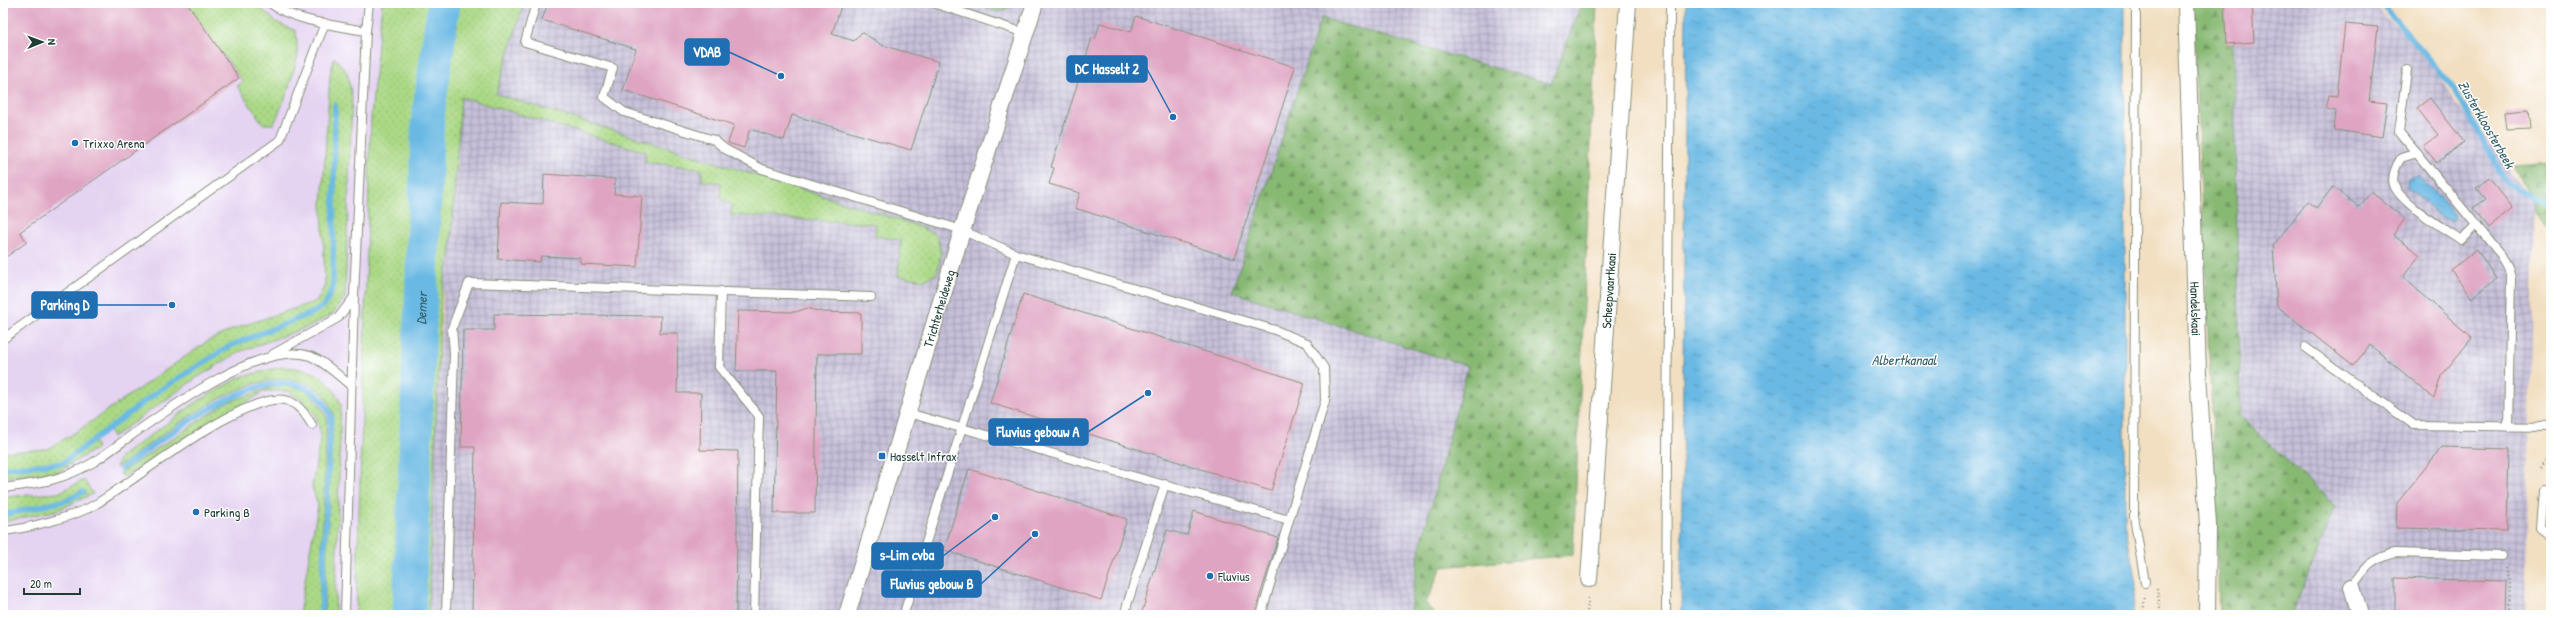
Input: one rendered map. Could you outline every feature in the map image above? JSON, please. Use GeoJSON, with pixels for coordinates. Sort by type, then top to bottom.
{"type":"FeatureCollection","features":[{"type":"Feature","properties":{"kind":"street","name":"Trichterheideweg"},"geometry":{"type":"LineString","coordinates":[[846,615],[962,231],[1035,3]]}},
{"type":"Feature","properties":{"kind":"street","name":"Scheepvaartkaai"},"geometry":{"type":"LineString","coordinates":[[1589,579],[1628,3]]}},
{"type":"Feature","properties":{"kind":"street","name":"Handelskaai"},"geometry":{"type":"LineString","coordinates":[[2186,3],[2198,374],[2208,525],[2207,615]]}},
{"type":"Feature","properties":{"kind":"street"},"geometry":{"type":"LineString","coordinates":[[2352,587],[2360,615]]}},
{"type":"Feature","properties":{"kind":"lane"},"geometry":{"type":"LineString","coordinates":[[270,3],[278,9],[325,23],[366,31]]}},
{"type":"Feature","properties":{"kind":"lane"},"geometry":{"type":"LineString","coordinates":[[345,615],[354,297],[366,31],[369,3]]}},
{"type":"Feature","properties":{"kind":"lane"},"geometry":{"type":"LineString","coordinates":[[536,3],[525,42],[613,68],[604,97],[624,112],[714,140],[724,149],[762,169],[962,231],[1016,254],[1275,330],[1307,343],[1324,368],[1325,401],[1261,615]]}},
{"type":"Feature","properties":{"kind":"lane"},"geometry":{"type":"LineString","coordinates":[[933,3],[1025,33]]}},
{"type":"Feature","properties":{"kind":"lane"},"geometry":{"type":"LineString","coordinates":[[1666,615],[1670,3]]}},
{"type":"Feature","properties":{"kind":"lane"},"geometry":{"type":"LineString","coordinates":[[2136,3],[2134,516],[2145,583]]}},
{"type":"Feature","properties":{"kind":"lane"},"geometry":{"type":"LineString","coordinates":[[3,338],[280,140],[325,23]]}},
{"type":"Feature","properties":{"kind":"lane"},"geometry":{"type":"LineString","coordinates":[[2407,70],[2399,132],[2501,255],[2508,267],[2511,278],[2508,427]]}},
{"type":"Feature","properties":{"kind":"lane"},"geometry":{"type":"LineString","coordinates":[[2417,153],[2401,158],[2395,168],[2393,183],[2399,195],[2461,240],[2476,225]]}},
{"type":"Feature","properties":{"kind":"lane"},"geometry":{"type":"LineString","coordinates":[[906,613],[1016,254]]}},
{"type":"Feature","properties":{"kind":"lane"},"geometry":{"type":"LineString","coordinates":[[446,615],[454,353],[452,328],[469,283],[871,297]]}},
{"type":"Feature","properties":{"kind":"lane"},"geometry":{"type":"LineString","coordinates":[[721,291],[719,367],[759,416],[754,615]]}},
{"type":"Feature","properties":{"kind":"lane"},"geometry":{"type":"LineString","coordinates":[[3,488],[55,481],[73,474],[94,462],[223,375],[269,356],[338,318],[354,297]]}},
{"type":"Feature","properties":{"kind":"lane"},"geometry":{"type":"LineString","coordinates":[[2305,347],[2414,425],[2551,428]]}},
{"type":"Feature","properties":{"kind":"lane"},"geometry":{"type":"LineString","coordinates":[[269,356],[292,353],[310,356],[323,363],[351,386]]}},
{"type":"Feature","properties":{"kind":"lane"},"geometry":{"type":"LineString","coordinates":[[3,531],[25,529],[95,505],[177,448],[252,405],[269,400],[289,401],[302,410],[312,425]]}},
{"type":"Feature","properties":{"kind":"lane"},"geometry":{"type":"LineString","coordinates":[[908,413],[1289,520]]}},
{"type":"Feature","properties":{"kind":"lane"},"geometry":{"type":"LineString","coordinates":[[1124,615],[1165,484]]}},
{"type":"Feature","properties":{"kind":"lane"},"geometry":{"type":"LineString","coordinates":[[2543,491],[2540,528],[2551,536]]}},
{"type":"Feature","properties":{"kind":"lane"},"geometry":{"type":"LineString","coordinates":[[2352,587],[2364,570],[2378,557],[2395,553],[2502,556]]}},
{"type":"Feature","properties":{"kind":"path"},"geometry":{"type":"LineString","coordinates":[[2540,468],[2546,458],[2551,458]]}},
{"type":"Feature","properties":{"kind":"path"},"geometry":{"type":"LineString","coordinates":[[2502,556],[2510,581],[2509,615]]}},
{"type":"Feature","properties":{"kind":"path"},"geometry":{"type":"LineString","coordinates":[[2143,615],[2145,583]]}},
{"type":"Feature","properties":{"kind":"shaded area"},"geometry":{"type":"Polygon","coordinates":[[[3,3],[440,3],[423,95],[401,615],[3,615],[3,3]]]}},
{"type":"Feature","properties":{"kind":"shaded area"},"geometry":{"type":"Polygon","coordinates":[[[471,3],[1582,3],[1552,84],[1420,548],[1409,615],[425,615],[455,89],[471,3]]]}},
{"type":"Feature","properties":{"kind":"shaded area"},"geometry":{"type":"Polygon","coordinates":[[[2232,3],[2371,3],[2422,50],[2435,67],[2456,104],[2484,135],[2534,204],[2535,214],[2525,615],[2291,615],[2335,506],[2241,417],[2232,3]]]}},
{"type":"Feature","properties":{"kind":"green space"},"geometry":{"type":"Polygon","coordinates":[[[186,3],[255,3],[276,22],[296,31],[298,55],[287,94],[274,124],[263,124],[237,86],[243,82],[186,3]]]}},
{"type":"Feature","properties":{"kind":"green space"},"geometry":{"type":"Polygon","coordinates":[[[382,3],[436,3],[420,123],[400,615],[356,615],[371,116],[382,3]]]}},
{"type":"Feature","properties":{"kind":"green space"},"geometry":{"type":"Polygon","coordinates":[[[458,3],[524,3],[496,94],[912,224],[937,235],[941,254],[937,273],[925,280],[898,276],[901,240],[875,236],[876,224],[730,215],[733,206],[720,198],[721,183],[702,181],[702,169],[645,162],[646,152],[461,97],[450,255],[441,296],[428,615],[415,615],[443,85],[458,3]]]}},
{"type":"Feature","properties":{"kind":"green space"},"geometry":{"type":"Polygon","coordinates":[[[988,3],[1018,3],[999,12],[986,8],[988,3]]]}},
{"type":"Feature","properties":{"kind":"green space"},"geometry":{"type":"Polygon","coordinates":[[[1582,3],[1597,3],[1573,555],[1442,567],[1426,603],[1435,615],[1409,615],[1420,548],[1468,366],[1232,292],[1321,18],[1551,84],[1582,3]]]}},
{"type":"Feature","properties":{"kind":"green space"},"geometry":{"type":"Polygon","coordinates":[[[2192,3],[2232,3],[2241,417],[2335,506],[2291,615],[2219,615],[2216,500],[2192,3]]]}},
{"type":"Feature","properties":{"kind":"green space"},"geometry":{"type":"Polygon","coordinates":[[[334,57],[347,72],[352,97],[345,297],[333,314],[311,326],[239,352],[195,379],[113,437],[109,431],[158,393],[230,347],[315,313],[326,306],[334,286],[336,103],[334,104],[332,281],[329,295],[324,302],[313,311],[228,345],[160,388],[62,462],[3,467],[3,452],[48,449],[76,432],[208,341],[236,328],[317,301],[325,285],[322,206],[330,76],[334,57]]]}},
{"type":"Feature","properties":{"kind":"green space"},"geometry":{"type":"Polygon","coordinates":[[[2551,163],[2551,234],[2535,214],[2534,204],[2514,166],[2551,163]]]}},
{"type":"Feature","properties":{"kind":"green space"},"geometry":{"type":"Polygon","coordinates":[[[281,367],[302,369],[318,375],[330,386],[341,404],[335,615],[324,615],[333,412],[323,394],[300,381],[274,380],[246,387],[216,401],[187,418],[116,468],[120,457],[198,401],[240,377],[281,367]]]}},
{"type":"Feature","properties":{"kind":"green space"},"geometry":{"type":"Polygon","coordinates":[[[278,385],[308,392],[318,401],[327,417],[319,615],[299,615],[318,505],[312,487],[321,434],[316,416],[303,401],[288,391],[265,391],[123,477],[120,473],[226,403],[278,385]]]}},
{"type":"Feature","properties":{"kind":"green space"},"geometry":{"type":"Polygon","coordinates":[[[95,442],[97,448],[58,472],[3,477],[3,470],[64,464],[95,442]]]}},
{"type":"Feature","properties":{"kind":"green space"},"geometry":{"type":"Polygon","coordinates":[[[84,480],[93,494],[58,510],[3,522],[3,517],[71,501],[86,493],[81,490],[67,498],[3,513],[3,497],[58,493],[84,480]]]}},
{"type":"Feature","properties":{"kind":"water","name":"Albertkanaal"},"geometry":{"type":"Polygon","coordinates":[[[1686,3],[2125,3],[2125,522],[2136,585],[2132,615],[1681,615],[1686,3]]]}},
{"type":"Feature","properties":{"kind":"water"},"geometry":{"type":"Polygon","coordinates":[[[2419,175],[2453,213],[2455,217],[2452,222],[2443,219],[2407,187],[2408,178],[2419,175]]]}},
{"type":"Feature","properties":{"kind":"building","name":"Trixxo Arena"},"geometry":{"type":"Polygon","coordinates":[[[3,3],[187,3],[239,78],[20,232],[27,242],[3,259],[3,3]]]}},
{"type":"Feature","properties":{"kind":"building"},"geometry":{"type":"Polygon","coordinates":[[[548,3],[842,3],[832,34],[854,41],[862,32],[882,45],[939,62],[911,150],[792,115],[784,140],[750,129],[744,148],[728,143],[734,125],[623,90],[636,49],[542,20],[548,3]]]}},
{"type":"Feature","properties":{"kind":"building"},"geometry":{"type":"Polygon","coordinates":[[[2224,3],[2252,3],[2254,42],[2226,44],[2224,3]]]}},
{"type":"Feature","properties":{"kind":"building"},"geometry":{"type":"Polygon","coordinates":[[[1136,16],[1295,67],[1234,259],[1075,208],[1080,193],[1049,184],[1054,168],[1051,167],[1092,38],[1095,39],[1100,23],[1131,32],[1136,16]]]}},
{"type":"Feature","properties":{"kind":"building"},"geometry":{"type":"Polygon","coordinates":[[[2345,24],[2378,27],[2369,101],[2387,103],[2382,137],[2334,130],[2336,111],[2326,109],[2329,95],[2337,96],[2345,24]]]}},
{"type":"Feature","properties":{"kind":"building"},"geometry":{"type":"Polygon","coordinates":[[[2430,98],[2464,142],[2437,163],[2423,146],[2438,135],[2417,108],[2430,98]]]}},
{"type":"Feature","properties":{"kind":"building"},"geometry":{"type":"Polygon","coordinates":[[[2528,110],[2530,129],[2507,130],[2505,112],[2528,110]]]}},
{"type":"Feature","properties":{"kind":"building"},"geometry":{"type":"Polygon","coordinates":[[[544,174],[615,179],[614,194],[642,196],[637,267],[581,264],[581,258],[541,256],[540,262],[498,259],[501,202],[543,204],[544,174]]]}},
{"type":"Feature","properties":{"kind":"building"},"geometry":{"type":"Polygon","coordinates":[[[2489,178],[2513,208],[2489,228],[2473,208],[2485,199],[2476,188],[2489,178]]]}},
{"type":"Feature","properties":{"kind":"building"},"geometry":{"type":"Polygon","coordinates":[[[2333,187],[2359,207],[2371,192],[2405,219],[2393,235],[2420,255],[2403,277],[2472,338],[2441,376],[2434,398],[2370,345],[2353,366],[2277,306],[2273,246],[2308,201],[2316,208],[2333,187]]]}},
{"type":"Feature","properties":{"kind":"building"},"geometry":{"type":"Polygon","coordinates":[[[2477,249],[2496,279],[2472,298],[2451,270],[2477,249]]]}},
{"type":"Feature","properties":{"kind":"building"},"geometry":{"type":"Polygon","coordinates":[[[1023,294],[1305,383],[1271,491],[990,403],[1023,294]]]}},
{"type":"Feature","properties":{"kind":"building"},"geometry":{"type":"Polygon","coordinates":[[[807,308],[822,312],[861,313],[861,354],[817,354],[815,513],[774,513],[777,371],[736,371],[738,311],[796,312],[807,308]]]}},
{"type":"Feature","properties":{"kind":"building"},"geometry":{"type":"Polygon","coordinates":[[[494,314],[661,316],[660,333],[678,333],[677,393],[701,393],[700,450],[738,451],[736,615],[472,615],[475,447],[461,447],[463,330],[494,330],[494,314]]]}},
{"type":"Feature","properties":{"kind":"building"},"geometry":{"type":"Polygon","coordinates":[[[2442,447],[2509,449],[2507,530],[2396,528],[2397,503],[2442,447]]]}},
{"type":"Feature","properties":{"kind":"building"},"geometry":{"type":"Polygon","coordinates":[[[969,469],[1127,519],[1101,600],[944,550],[969,469]]]}},
{"type":"Feature","properties":{"kind":"building","name":"Fluvius"},"geometry":{"type":"Polygon","coordinates":[[[1194,511],[1278,538],[1254,615],[1141,615],[1167,530],[1187,535],[1194,511]]]}},
{"type":"Feature","properties":{"kind":"building"},"geometry":{"type":"Polygon","coordinates":[[[2395,578],[2506,581],[2505,615],[2395,615],[2395,578]]]}},
{"type":"Feature","properties":{"kind":"waterway","name":"Demer"},"geometry":{"type":"LineString","coordinates":[[409,615],[428,116],[444,3]]}},
{"type":"Feature","properties":{"kind":"waterway","name":"Zusterkloosterbeek"},"geometry":{"type":"LineString","coordinates":[[2381,3],[2455,90],[2506,182],[2551,209]]}},
{"type":"Feature","properties":{"kind":"waterway"},"geometry":{"type":"LineString","coordinates":[[3,468],[63,463],[160,390],[230,346],[314,312],[325,305],[333,287],[335,105]]}},
{"type":"Feature","properties":{"kind":"waterway"},"geometry":{"type":"LineString","coordinates":[[121,469],[197,416],[229,399],[260,387],[289,384],[313,392],[331,416],[321,615]]}},
{"type":"Feature","properties":{"kind":"waterway"},"geometry":{"type":"LineString","coordinates":[[3,515],[68,500],[83,492]]}},
{"type":"Feature","properties":{"kind":"place","name":"VDAB"},"geometry":{"type":"Point","coordinates":[781,76]}},
{"type":"Feature","properties":{"kind":"place","name":"DC Hasselt 2"},"geometry":{"type":"Point","coordinates":[1173,117]}},
{"type":"Feature","properties":{"kind":"place","name":"Trixxo Arena"},"geometry":{"type":"Point","coordinates":[75,143]}},
{"type":"Feature","properties":{"kind":"place","name":"Parking D"},"geometry":{"type":"Point","coordinates":[172,305]}},
{"type":"Feature","properties":{"kind":"place","name":"Fluvius gebouw A"},"geometry":{"type":"Point","coordinates":[1148,393]}},
{"type":"Feature","properties":{"kind":"place","name":"Hasselt Infrax"},"geometry":{"type":"Point","coordinates":[882,456]}},
{"type":"Feature","properties":{"kind":"place","name":"Parking B"},"geometry":{"type":"Point","coordinates":[196,512]}},
{"type":"Feature","properties":{"kind":"place","name":"s-Lim cvba"},"geometry":{"type":"Point","coordinates":[995,517]}},
{"type":"Feature","properties":{"kind":"place","name":"Fluvius gebouw B"},"geometry":{"type":"Point","coordinates":[1035,534]}},
{"type":"Feature","properties":{"kind":"place","name":"Fluvius"},"geometry":{"type":"Point","coordinates":[1210,576]}}]}
